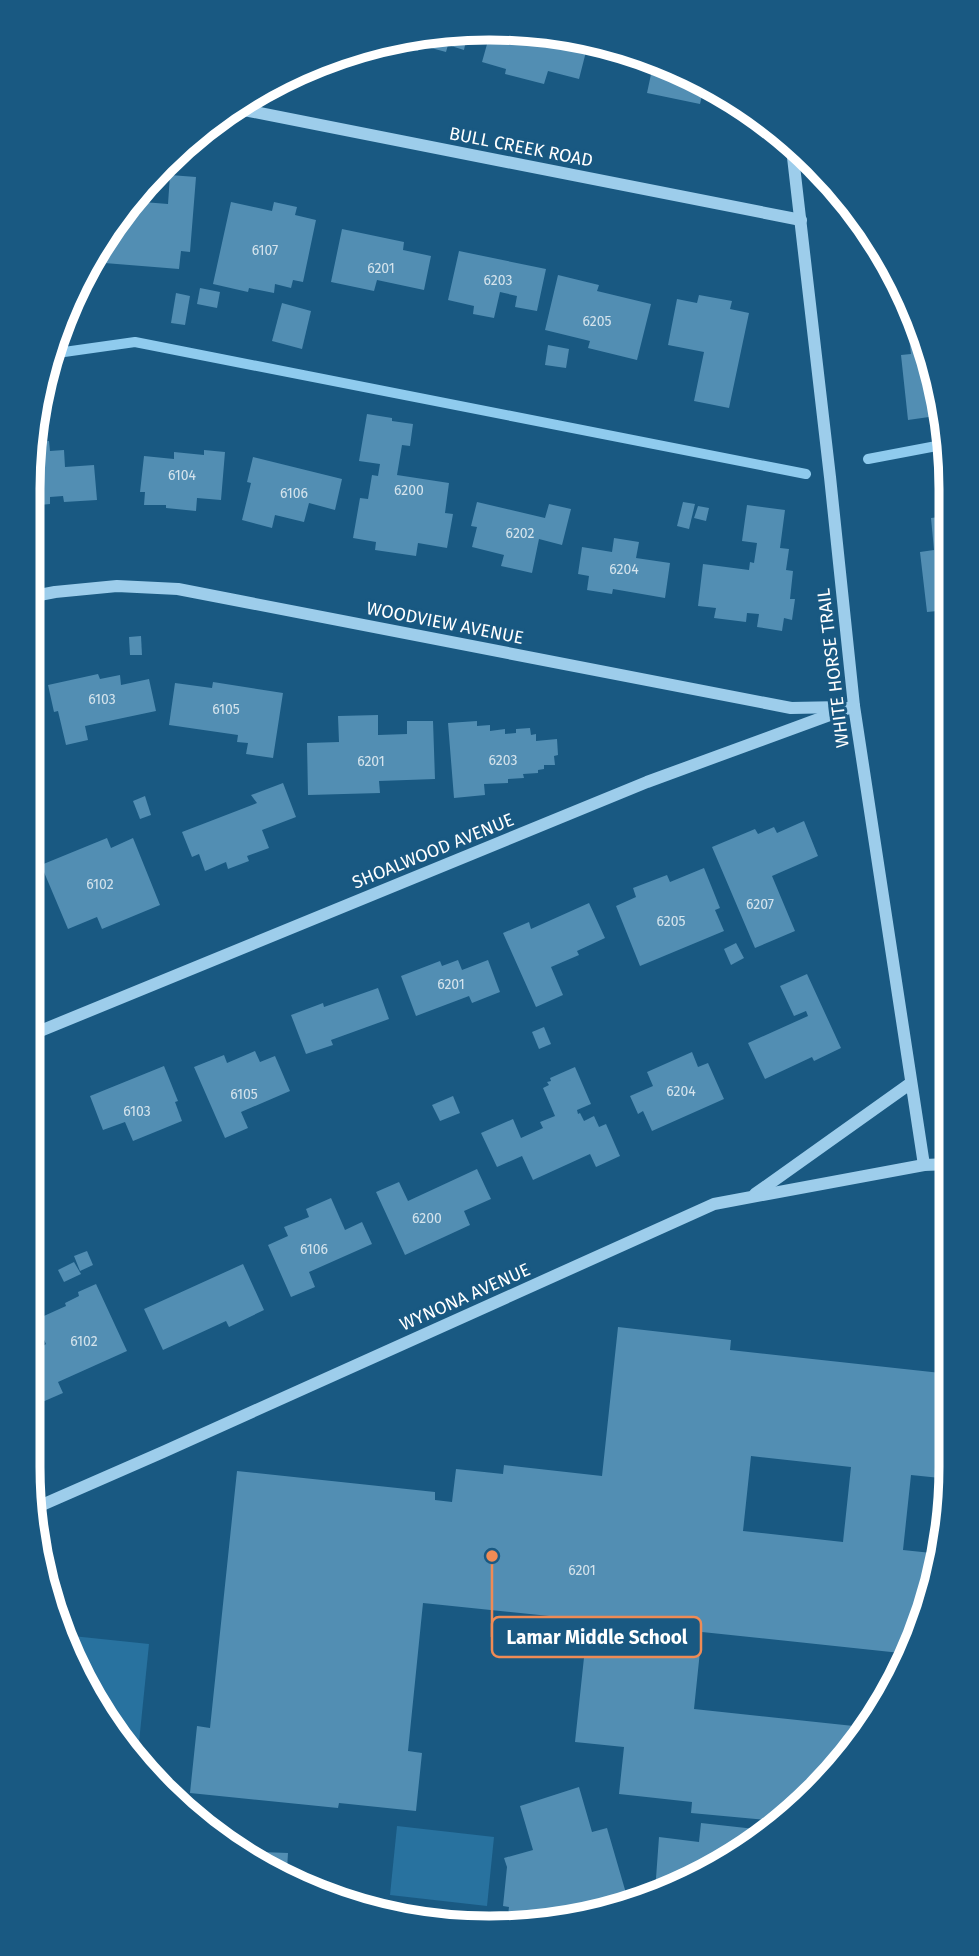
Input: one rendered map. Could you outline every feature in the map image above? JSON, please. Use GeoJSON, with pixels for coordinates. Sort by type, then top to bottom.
{"type":"FeatureCollection","features":[{"type":"Feature","properties":{"kind":"street","name":"BULL CREEK ROAD"},"geometry":{"type":"LineString","coordinates":[[248,111],[801,220]]}},
{"type":"Feature","properties":{"kind":"street","name":"WHITE HORSE TRAIL"},"geometry":{"type":"LineString","coordinates":[[793,159],[854,706],[924,1165]]}},
{"type":"Feature","properties":{"kind":"street","name":"WOODVIEW AVENUE"},"geometry":{"type":"LineString","coordinates":[[40,595],[117,586],[178,589],[791,708],[854,706]]}},
{"type":"Feature","properties":{"kind":"street","name":"SHOALWOOD AVENUE"},"geometry":{"type":"LineString","coordinates":[[40,1031],[648,782],[854,706]]}},
{"type":"Feature","properties":{"kind":"street"},"geometry":{"type":"LineString","coordinates":[[749,1198],[911,1083]]}},
{"type":"Feature","properties":{"kind":"street"},"geometry":{"type":"LineString","coordinates":[[924,1165],[939,1164]]}},
{"type":"Feature","properties":{"kind":"street","name":"WYNONA AVENUE"},"geometry":{"type":"LineString","coordinates":[[42,1504],[714,1204],[924,1165]]}},
{"type":"Feature","properties":{"kind":"shaded area"},"geometry":{"type":"Polygon","coordinates":[[[73,1636],[149,1644],[139,1747],[100,1691],[73,1636]]]}},
{"type":"Feature","properties":{"kind":"shaded area"},"geometry":{"type":"Polygon","coordinates":[[[397,1826],[494,1837],[487,1906],[390,1895],[397,1826]]]}},
{"type":"Feature","properties":{"kind":"building"},"geometry":{"type":"Polygon","coordinates":[[[488,40],[548,44],[586,51],[579,79],[548,71],[544,84],[505,74],[506,69],[482,62],[488,40]]]}},
{"type":"Feature","properties":{"kind":"building"},"geometry":{"type":"Polygon","coordinates":[[[466,41],[464,50],[448,45],[446,52],[422,46],[466,41]]]}},
{"type":"Feature","properties":{"kind":"building"},"geometry":{"type":"Polygon","coordinates":[[[420,46],[418,51],[406,48],[420,46]]]}},
{"type":"Feature","properties":{"kind":"building"},"geometry":{"type":"Polygon","coordinates":[[[652,71],[702,94],[700,104],[647,93],[652,71]]]}},
{"type":"Feature","properties":{"kind":"building"},"geometry":{"type":"Polygon","coordinates":[[[170,175],[196,177],[190,252],[181,251],[179,269],[101,263],[144,202],[168,204],[170,175]]]}},
{"type":"Feature","properties":{"kind":"building"},"geometry":{"type":"Polygon","coordinates":[[[231,202],[272,211],[274,202],[297,207],[295,215],[316,220],[303,282],[293,280],[291,288],[275,284],[274,293],[249,288],[248,292],[213,284],[231,202]]]}},
{"type":"Feature","properties":{"kind":"building"},"geometry":{"type":"Polygon","coordinates":[[[342,229],[404,242],[403,250],[431,256],[424,290],[377,280],[374,291],[331,282],[342,229]]]}},
{"type":"Feature","properties":{"kind":"building"},"geometry":{"type":"Polygon","coordinates":[[[459,251],[546,269],[537,311],[515,307],[517,296],[500,292],[494,318],[473,314],[474,306],[448,300],[459,251]]]}},
{"type":"Feature","properties":{"kind":"building"},"geometry":{"type":"Polygon","coordinates":[[[558,275],[599,285],[597,291],[651,304],[637,360],[588,348],[590,341],[545,330],[558,275]]]}},
{"type":"Feature","properties":{"kind":"building"},"geometry":{"type":"Polygon","coordinates":[[[200,288],[220,292],[217,308],[197,304],[200,288]]]}},
{"type":"Feature","properties":{"kind":"building"},"geometry":{"type":"Polygon","coordinates":[[[176,293],[190,296],[185,325],[171,323],[176,293]]]}},
{"type":"Feature","properties":{"kind":"building"},"geometry":{"type":"Polygon","coordinates":[[[699,295],[732,301],[730,309],[749,313],[729,408],[694,401],[704,352],[668,345],[677,299],[697,303],[699,295]]]}},
{"type":"Feature","properties":{"kind":"building"},"geometry":{"type":"Polygon","coordinates":[[[282,303],[311,311],[302,349],[272,341],[282,303]]]}},
{"type":"Feature","properties":{"kind":"building"},"geometry":{"type":"Polygon","coordinates":[[[907,324],[923,373],[932,416],[908,420],[901,355],[911,354],[907,324]]]}},
{"type":"Feature","properties":{"kind":"building"},"geometry":{"type":"Polygon","coordinates":[[[548,345],[569,349],[566,368],[545,365],[548,345]]]}},
{"type":"Feature","properties":{"kind":"building"},"geometry":{"type":"Polygon","coordinates":[[[367,414],[413,424],[410,446],[402,445],[397,475],[449,483],[445,513],[453,514],[447,548],[418,543],[416,556],[375,550],[376,542],[353,538],[360,498],[368,499],[372,475],[378,476],[380,464],[359,461],[367,414]]]}},
{"type":"Feature","properties":{"kind":"building"},"geometry":{"type":"Polygon","coordinates":[[[49,441],[50,451],[64,450],[65,467],[94,465],[97,500],[64,502],[63,496],[50,497],[50,504],[40,505],[43,442],[49,441]]]}},
{"type":"Feature","properties":{"kind":"building"},"geometry":{"type":"Polygon","coordinates":[[[204,450],[225,452],[221,500],[197,498],[196,511],[166,508],[166,505],[144,505],[145,492],[140,492],[144,456],[174,459],[174,452],[204,455],[204,450]]]}},
{"type":"Feature","properties":{"kind":"building"},"geometry":{"type":"Polygon","coordinates":[[[253,457],[342,479],[335,510],[309,503],[304,522],[275,515],[272,528],[242,520],[251,483],[247,482],[253,457]]]}},
{"type":"Feature","properties":{"kind":"building"},"geometry":{"type":"Polygon","coordinates":[[[477,502],[545,518],[549,504],[571,509],[562,545],[539,539],[532,573],[501,566],[504,555],[472,547],[477,527],[471,526],[477,502]]]}},
{"type":"Feature","properties":{"kind":"building"},"geometry":{"type":"Polygon","coordinates":[[[683,502],[695,504],[689,529],[677,526],[683,502]]]}},
{"type":"Feature","properties":{"kind":"building"},"geometry":{"type":"Polygon","coordinates":[[[747,505],[785,510],[780,548],[789,549],[786,570],[793,571],[790,599],[795,599],[792,620],[784,618],[782,631],[757,627],[759,614],[747,613],[746,622],[714,618],[716,608],[698,606],[703,564],[749,570],[750,562],[754,563],[757,543],[742,541],[747,505]]]}},
{"type":"Feature","properties":{"kind":"building"},"geometry":{"type":"Polygon","coordinates":[[[698,506],[709,508],[706,521],[694,518],[698,506]]]}},
{"type":"Feature","properties":{"kind":"building"},"geometry":{"type":"Polygon","coordinates":[[[939,517],[939,611],[927,612],[920,552],[934,550],[931,518],[939,517]]]}},
{"type":"Feature","properties":{"kind":"building"},"geometry":{"type":"Polygon","coordinates":[[[614,538],[639,542],[636,558],[670,563],[665,598],[613,589],[612,594],[587,590],[589,576],[578,574],[582,547],[612,552],[614,538]]]}},
{"type":"Feature","properties":{"kind":"building"},"geometry":{"type":"Polygon","coordinates":[[[141,636],[142,655],[130,655],[129,637],[141,636]]]}},
{"type":"Feature","properties":{"kind":"building"},"geometry":{"type":"Polygon","coordinates":[[[98,674],[100,679],[120,675],[121,685],[149,679],[156,711],[85,726],[88,740],[66,745],[58,711],[54,712],[48,685],[98,674]]]}},
{"type":"Feature","properties":{"kind":"building"},"geometry":{"type":"Polygon","coordinates":[[[213,682],[283,693],[273,758],[246,754],[248,743],[237,742],[238,735],[169,725],[175,683],[212,688],[213,682]]]}},
{"type":"Feature","properties":{"kind":"building"},"geometry":{"type":"Polygon","coordinates":[[[378,715],[378,735],[407,734],[407,721],[433,721],[435,779],[379,781],[380,793],[308,795],[307,743],[339,742],[338,716],[378,715]]]}},
{"type":"Feature","properties":{"kind":"building"},"geometry":{"type":"Polygon","coordinates":[[[477,721],[477,726],[490,725],[490,731],[505,729],[505,734],[516,733],[516,729],[530,728],[531,735],[536,734],[536,741],[557,739],[558,755],[554,756],[555,765],[544,765],[544,769],[538,770],[538,773],[523,774],[524,778],[508,779],[508,783],[484,784],[485,795],[454,798],[448,723],[477,721]]]}},
{"type":"Feature","properties":{"kind":"building"},"geometry":{"type":"Polygon","coordinates":[[[283,783],[296,817],[262,830],[269,848],[247,856],[249,861],[228,869],[226,862],[205,871],[199,854],[192,857],[182,832],[257,803],[251,795],[283,783]]]}},
{"type":"Feature","properties":{"kind":"building"},"geometry":{"type":"Polygon","coordinates":[[[145,796],[151,815],[140,819],[133,801],[145,796]]]}},
{"type":"Feature","properties":{"kind":"building"},"geometry":{"type":"Polygon","coordinates":[[[804,821],[818,856],[772,876],[795,931],[755,948],[712,847],[755,829],[758,834],[774,827],[777,833],[804,821]]]}},
{"type":"Feature","properties":{"kind":"building"},"geometry":{"type":"Polygon","coordinates":[[[107,838],[111,848],[133,838],[160,905],[102,929],[97,917],[68,929],[41,865],[107,838]]]}},
{"type":"Feature","properties":{"kind":"building"},"geometry":{"type":"Polygon","coordinates":[[[704,868],[720,908],[715,910],[724,931],[640,966],[616,906],[636,897],[633,888],[667,875],[670,882],[704,868]]]}},
{"type":"Feature","properties":{"kind":"building"},"geometry":{"type":"Polygon","coordinates":[[[589,903],[605,938],[577,951],[579,955],[551,967],[563,995],[536,1007],[503,933],[529,922],[531,929],[589,903]]]}},
{"type":"Feature","properties":{"kind":"building"},"geometry":{"type":"Polygon","coordinates":[[[736,943],[744,958],[731,965],[724,949],[736,943]]]}},
{"type":"Feature","properties":{"kind":"building"},"geometry":{"type":"Polygon","coordinates":[[[458,960],[462,970],[488,960],[500,992],[472,1003],[469,996],[416,1016],[401,976],[440,961],[442,966],[458,960]]]}},
{"type":"Feature","properties":{"kind":"building"},"geometry":{"type":"Polygon","coordinates":[[[807,974],[841,1048],[814,1061],[812,1057],[765,1079],[748,1043],[808,1016],[806,1011],[794,1016],[780,986],[807,974]]]}},
{"type":"Feature","properties":{"kind":"building"},"geometry":{"type":"Polygon","coordinates":[[[378,988],[389,1019],[331,1040],[333,1045],[306,1054],[291,1015],[323,1003],[324,1007],[378,988]]]}},
{"type":"Feature","properties":{"kind":"building"},"geometry":{"type":"Polygon","coordinates":[[[544,1027],[551,1044],[539,1049],[532,1032],[544,1027]]]}},
{"type":"Feature","properties":{"kind":"building"},"geometry":{"type":"Polygon","coordinates":[[[255,1051],[260,1062],[275,1056],[290,1091],[241,1112],[248,1128],[225,1138],[194,1067],[224,1055],[227,1063],[255,1051]]]}},
{"type":"Feature","properties":{"kind":"building"},"geometry":{"type":"Polygon","coordinates":[[[692,1052],[698,1067],[708,1063],[724,1099],[652,1131],[643,1111],[638,1114],[630,1096],[653,1086],[647,1072],[692,1052]]]}},
{"type":"Feature","properties":{"kind":"building"},"geometry":{"type":"Polygon","coordinates":[[[164,1066],[178,1101],[175,1102],[182,1121],[133,1141],[125,1122],[103,1130],[90,1096],[164,1066]]]}},
{"type":"Feature","properties":{"kind":"building"},"geometry":{"type":"Polygon","coordinates":[[[575,1067],[591,1104],[577,1110],[578,1114],[580,1113],[584,1121],[594,1116],[599,1127],[606,1124],[620,1156],[596,1167],[590,1154],[533,1180],[522,1156],[497,1167],[481,1133],[513,1119],[521,1138],[543,1128],[540,1122],[555,1116],[543,1088],[549,1085],[547,1082],[551,1081],[550,1078],[575,1067]]]}},
{"type":"Feature","properties":{"kind":"building"},"geometry":{"type":"Polygon","coordinates":[[[453,1096],[460,1113],[440,1121],[432,1105],[453,1096]]]}},
{"type":"Feature","properties":{"kind":"building"},"geometry":{"type":"Polygon","coordinates":[[[477,1169],[491,1199],[464,1211],[470,1225],[405,1255],[376,1192],[399,1182],[408,1201],[477,1169]]]}},
{"type":"Feature","properties":{"kind":"building"},"geometry":{"type":"Polygon","coordinates":[[[331,1198],[345,1230],[362,1222],[372,1244],[309,1272],[315,1287],[291,1297],[268,1245],[288,1236],[284,1227],[309,1217],[306,1209],[331,1198]]]}},
{"type":"Feature","properties":{"kind":"building"},"geometry":{"type":"Polygon","coordinates":[[[87,1251],[93,1265],[80,1271],[74,1256],[87,1251]]]}},
{"type":"Feature","properties":{"kind":"building"},"geometry":{"type":"Polygon","coordinates":[[[74,1262],[81,1274],[64,1282],[58,1270],[74,1262]]]}},
{"type":"Feature","properties":{"kind":"building"},"geometry":{"type":"Polygon","coordinates":[[[243,1264],[264,1310],[229,1327],[226,1321],[163,1350],[144,1309],[243,1264]]]}},
{"type":"Feature","properties":{"kind":"building"},"geometry":{"type":"Polygon","coordinates":[[[96,1284],[127,1351],[58,1382],[63,1393],[40,1403],[40,1343],[42,1347],[46,1344],[40,1331],[40,1318],[66,1306],[65,1303],[79,1296],[78,1292],[96,1284]]]}},
{"type":"Feature","properties":{"kind":"building"},"geometry":{"type":"Polygon","coordinates":[[[618,1327],[731,1340],[730,1350],[939,1373],[939,1478],[911,1475],[903,1550],[930,1553],[915,1611],[898,1653],[702,1632],[694,1709],[856,1726],[827,1763],[767,1820],[691,1813],[692,1802],[619,1794],[624,1747],[575,1742],[588,1620],[423,1603],[408,1751],[422,1753],[416,1811],[339,1803],[338,1808],[190,1793],[197,1726],[210,1728],[237,1471],[435,1492],[435,1500],[452,1502],[456,1469],[503,1474],[504,1465],[602,1476],[618,1327]],[[751,1456],[743,1531],[843,1542],[851,1467],[751,1456]]]}},
{"type":"Feature","properties":{"kind":"building"},"geometry":{"type":"Polygon","coordinates":[[[579,1787],[592,1832],[607,1828],[626,1894],[577,1907],[508,1915],[509,1907],[503,1906],[507,1867],[504,1858],[533,1850],[520,1806],[579,1787]]]}},
{"type":"Feature","properties":{"kind":"building"},"geometry":{"type":"Polygon","coordinates":[[[701,1823],[755,1829],[714,1856],[656,1884],[659,1837],[699,1842],[701,1823]]]}},
{"type":"Feature","properties":{"kind":"building"},"geometry":{"type":"Polygon","coordinates":[[[288,1853],[287,1867],[265,1856],[262,1854],[288,1853]]]}},
{"type":"Feature","properties":{"kind":"waterway"},"geometry":{"type":"LineString","coordinates":[[62,352],[135,342],[806,474]]}},
{"type":"Feature","properties":{"kind":"waterway"},"geometry":{"type":"LineString","coordinates":[[868,459],[937,446]]}},
{"type":"Feature","properties":{"kind":"place","name":"Lamar Middle School"},"geometry":{"type":"Point","coordinates":[492,1556]}}]}
